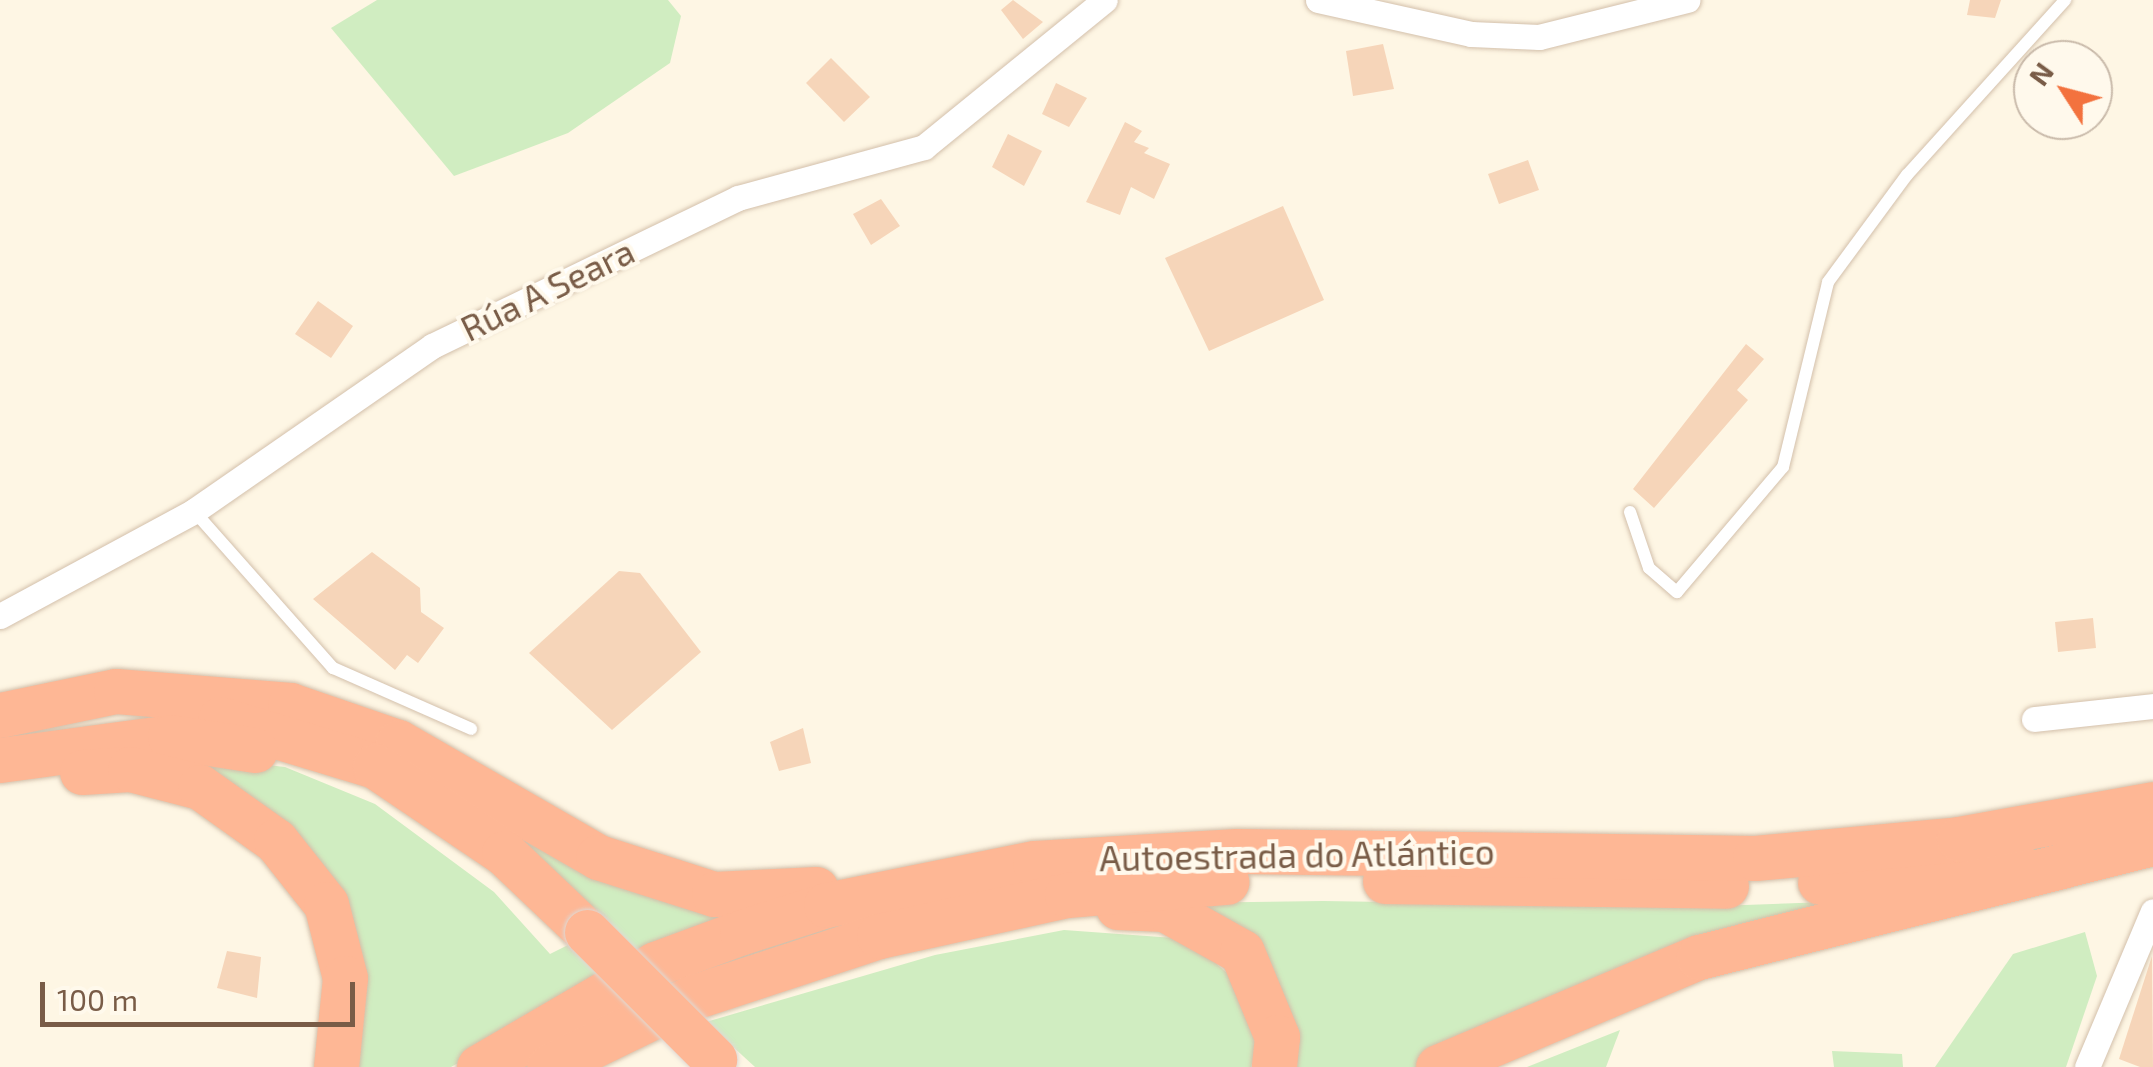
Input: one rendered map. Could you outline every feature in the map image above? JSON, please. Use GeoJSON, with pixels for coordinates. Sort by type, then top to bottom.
{"type":"FeatureCollection","features":[{"type":"Feature","properties":{"kind":"highway"},"geometry":{"type":"LineString","coordinates":[[0,715],[116,691],[290,705],[398,742],[598,857],[714,894],[943,879]]}},
{"type":"Feature","properties":{"kind":"highway"},"geometry":{"type":"LineString","coordinates":[[0,734],[199,714],[375,766],[504,854],[576,938]]}},
{"type":"Feature","properties":{"kind":"highway"},"geometry":{"type":"LineString","coordinates":[[0,760],[170,737],[318,764],[370,786],[486,864],[576,938],[707,1064]]}},
{"type":"Feature","properties":{"kind":"highway"},"geometry":{"type":"LineString","coordinates":[[0,780],[130,769],[166,776],[239,810],[276,841],[326,904],[345,978],[336,1067]]}},
{"type":"Feature","properties":{"kind":"highway","name":"Autoestrada do Atlántico"},"geometry":{"type":"LineString","coordinates":[[479,1067],[655,964],[826,905],[943,879],[1108,854],[1755,858],[1959,839],[2153,804]]}},
{"type":"Feature","properties":{"kind":"highway","name":"Autoestrada do Atlántico"},"geometry":{"type":"LineString","coordinates":[[550,1067],[693,997],[797,961],[1067,895],[1207,882],[1773,886],[1941,874],[2153,830]]}},
{"type":"Feature","properties":{"kind":"highway"},"geometry":{"type":"LineString","coordinates":[[1438,1067],[1699,957],[2153,844]]}},
{"type":"Feature","properties":{"kind":"highway"},"geometry":{"type":"LineString","coordinates":[[1067,895],[1165,910],[1242,952],[1277,1038],[1274,1067]]}},
{"type":"Feature","properties":{"kind":"street","name":"Rúa A Seara"},"geometry":{"type":"LineString","coordinates":[[0,616],[194,511],[432,346],[738,198],[924,147],[1106,0]]}},
{"type":"Feature","properties":{"kind":"street"},"geometry":{"type":"LineString","coordinates":[[1318,0],[1512,37],[1574,34],[1687,0]]}},
{"type":"Feature","properties":{"kind":"street"},"geometry":{"type":"LineString","coordinates":[[2034,719],[2153,706]]}},
{"type":"Feature","properties":{"kind":"street"},"geometry":{"type":"LineString","coordinates":[[2087,1067],[2153,911]]}},
{"type":"Feature","properties":{"kind":"lane"},"geometry":{"type":"LineString","coordinates":[[1630,512],[1650,568],[1678,592],[1783,467],[1828,282],[1907,175],[2065,0]]}},
{"type":"Feature","properties":{"kind":"lane"},"geometry":{"type":"LineString","coordinates":[[194,511],[333,668],[472,729]]}},
{"type":"Feature","properties":{"kind":"green space"},"geometry":{"type":"Polygon","coordinates":[[[377,0],[668,0],[681,16],[670,63],[568,133],[454,176],[331,28],[377,0]]]}},
{"type":"Feature","properties":{"kind":"green space"},"geometry":{"type":"Polygon","coordinates":[[[151,752],[285,767],[375,804],[494,892],[550,954],[600,929],[484,819],[743,906],[451,1067],[349,1067],[345,928],[151,752]]]}},
{"type":"Feature","properties":{"kind":"green space"},"geometry":{"type":"Polygon","coordinates":[[[1323,901],[1689,907],[1856,901],[1419,1067],[1284,1067],[1285,1030],[1176,903],[1323,901]]]}},
{"type":"Feature","properties":{"kind":"green space"},"geometry":{"type":"Polygon","coordinates":[[[1064,930],[1188,939],[1243,987],[1256,1047],[1251,1067],[755,1067],[706,1022],[935,955],[1064,930]]]}},
{"type":"Feature","properties":{"kind":"green space"},"geometry":{"type":"Polygon","coordinates":[[[2085,932],[2097,976],[2066,1067],[1935,1067],[2013,954],[2085,932]]]}},
{"type":"Feature","properties":{"kind":"green space"},"geometry":{"type":"Polygon","coordinates":[[[1620,1030],[1606,1067],[1527,1067],[1620,1030]]]}},
{"type":"Feature","properties":{"kind":"green space"},"geometry":{"type":"Polygon","coordinates":[[[1832,1051],[1902,1054],[1903,1067],[1834,1067],[1832,1051]]]}},
{"type":"Feature","properties":{"kind":"building"},"geometry":{"type":"Polygon","coordinates":[[[1013,0],[1043,22],[1023,39],[1001,10],[1013,0]]]}},
{"type":"Feature","properties":{"kind":"building"},"geometry":{"type":"Polygon","coordinates":[[[1970,0],[2001,0],[1995,18],[1967,15],[1970,0]]]}},
{"type":"Feature","properties":{"kind":"building"},"geometry":{"type":"Polygon","coordinates":[[[1383,44],[1394,89],[1353,96],[1346,51],[1383,44]]]}},
{"type":"Feature","properties":{"kind":"building"},"geometry":{"type":"Polygon","coordinates":[[[831,58],[870,97],[844,122],[806,83],[831,58]]]}},
{"type":"Feature","properties":{"kind":"building"},"geometry":{"type":"Polygon","coordinates":[[[1056,83],[1087,98],[1069,127],[1042,114],[1056,83]]]}},
{"type":"Feature","properties":{"kind":"building"},"geometry":{"type":"Polygon","coordinates":[[[1125,122],[1142,131],[1134,142],[1149,148],[1144,153],[1170,164],[1154,199],[1131,187],[1120,215],[1086,202],[1125,122]]]}},
{"type":"Feature","properties":{"kind":"building"},"geometry":{"type":"Polygon","coordinates":[[[1008,134],[1042,151],[1024,186],[992,167],[1008,134]]]}},
{"type":"Feature","properties":{"kind":"building"},"geometry":{"type":"Polygon","coordinates":[[[1528,160],[1539,190],[1499,204],[1488,174],[1528,160]]]}},
{"type":"Feature","properties":{"kind":"building"},"geometry":{"type":"Polygon","coordinates":[[[881,199],[900,226],[871,245],[853,214],[881,199]]]}},
{"type":"Feature","properties":{"kind":"building"},"geometry":{"type":"Polygon","coordinates":[[[1283,206],[1324,300],[1209,351],[1165,258],[1283,206]]]}},
{"type":"Feature","properties":{"kind":"building"},"geometry":{"type":"Polygon","coordinates":[[[318,301],[353,326],[331,358],[295,334],[318,301]]]}},
{"type":"Feature","properties":{"kind":"building"},"geometry":{"type":"Polygon","coordinates":[[[1746,344],[1764,359],[1737,390],[1748,400],[1654,508],[1633,489],[1746,344]]]}},
{"type":"Feature","properties":{"kind":"building"},"geometry":{"type":"Polygon","coordinates":[[[372,552],[420,588],[421,612],[444,628],[418,663],[407,655],[395,670],[313,599],[372,552]]]}},
{"type":"Feature","properties":{"kind":"building"},"geometry":{"type":"Polygon","coordinates":[[[619,571],[640,573],[701,652],[612,730],[529,653],[619,571]]]}},
{"type":"Feature","properties":{"kind":"building"},"geometry":{"type":"Polygon","coordinates":[[[2093,618],[2096,648],[2058,652],[2055,622],[2093,618]]]}},
{"type":"Feature","properties":{"kind":"building"},"geometry":{"type":"Polygon","coordinates":[[[803,728],[811,763],[779,771],[770,742],[803,728]]]}},
{"type":"Feature","properties":{"kind":"building"},"geometry":{"type":"Polygon","coordinates":[[[227,951],[261,957],[257,998],[217,988],[227,951]]]}},
{"type":"Feature","properties":{"kind":"building"},"geometry":{"type":"Polygon","coordinates":[[[2152,956],[2153,1067],[2140,1067],[2119,1059],[2152,956]]]}}]}
